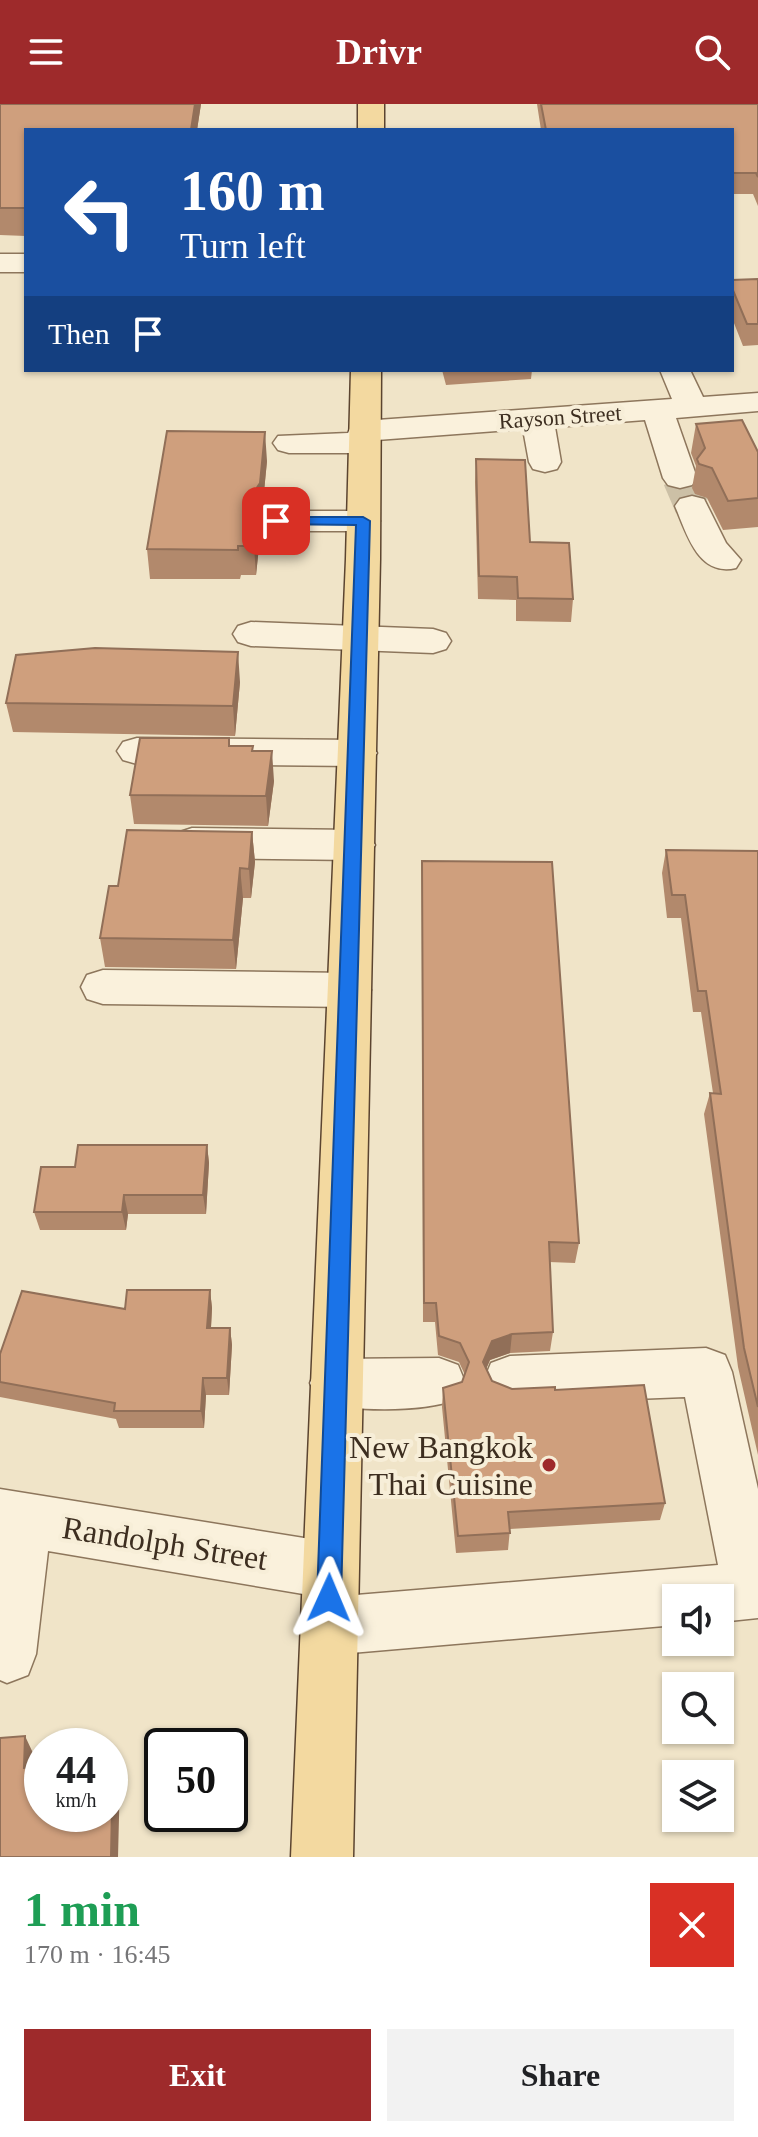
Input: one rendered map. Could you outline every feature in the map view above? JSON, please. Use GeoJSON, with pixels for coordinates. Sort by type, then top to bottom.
{"type":"FeatureCollection","features":[{"type":"Feature","properties":{"kind":"main road"},"geometry":{"type":"LineString","coordinates":[[371,104],[371,128]]}},
{"type":"Feature","properties":{"kind":"main road"},"geometry":{"type":"LineString","coordinates":[[322,1857],[361,636],[366,372]]}},
{"type":"Feature","properties":{"kind":"street"},"geometry":{"type":"LineString","coordinates":[[0,263],[24,263]]}},
{"type":"Feature","properties":{"kind":"street"},"geometry":{"type":"LineString","coordinates":[[676,372],[692,407]]}},
{"type":"Feature","properties":{"kind":"street","name":"Rayson Street"},"geometry":{"type":"LineString","coordinates":[[289,443],[537,418],[758,402]]}},
{"type":"Feature","properties":{"kind":"street"},"geometry":{"type":"LineString","coordinates":[[658,410],[686,492],[711,548],[724,560]]}},
{"type":"Feature","properties":{"kind":"street"},"geometry":{"type":"LineString","coordinates":[[537,418],[545,462]]}},
{"type":"Feature","properties":{"kind":"street"},"geometry":{"type":"LineString","coordinates":[[276,521],[363,521]]}},
{"type":"Feature","properties":{"kind":"street"},"geometry":{"type":"LineString","coordinates":[[251,634],[433,641]]}},
{"type":"Feature","properties":{"kind":"street"},"geometry":{"type":"LineString","coordinates":[[137,751],[357,753]]}},
{"type":"Feature","properties":{"kind":"street"},"geometry":{"type":"LineString","coordinates":[[150,842],[354,845]]}},
{"type":"Feature","properties":{"kind":"street"},"geometry":{"type":"LineString","coordinates":[[103,987],[349,990]]}},
{"type":"Feature","properties":{"kind":"street"},"geometry":{"type":"LineString","coordinates":[[510,1380],[706,1372],[755,1590]]}},
{"type":"Feature","properties":{"kind":"street"},"geometry":{"type":"LineString","coordinates":[[336,1383],[439,1382]]}},
{"type":"Feature","properties":{"kind":"street"},"geometry":{"type":"LineString","coordinates":[[7,1654],[12,1518]]}},
{"type":"Feature","properties":{"kind":"street","name":"Randolph Street"},"geometry":{"type":"LineString","coordinates":[[12,1518],[329,1598],[755,1590]]}},
{"type":"Feature","properties":{"kind":"building"},"geometry":{"type":"Polygon","coordinates":[[[0,104],[195,104],[191,128],[24,128],[24,208],[0,208],[0,104]]]}},
{"type":"Feature","properties":{"kind":"building"},"geometry":{"type":"Polygon","coordinates":[[[541,104],[758,104],[758,177],[756,173],[734,173],[734,128],[546,128],[541,104]]]}},
{"type":"Feature","properties":{"kind":"building"},"geometry":{"type":"Polygon","coordinates":[[[758,279],[758,324],[747,324],[734,293],[734,280],[758,279]]]}},
{"type":"Feature","properties":{"kind":"building"},"geometry":{"type":"Polygon","coordinates":[[[742,420],[758,452],[758,498],[728,501],[712,468],[699,464],[697,459],[705,448],[696,424],[742,420]]]}},
{"type":"Feature","properties":{"kind":"building"},"geometry":{"type":"Polygon","coordinates":[[[167,431],[265,432],[260,483],[254,492],[259,499],[254,546],[238,546],[238,550],[147,549],[167,431]]]}},
{"type":"Feature","properties":{"kind":"building"},"geometry":{"type":"Polygon","coordinates":[[[476,459],[525,460],[530,542],[569,543],[573,599],[518,598],[517,577],[479,576],[476,459]]]}},
{"type":"Feature","properties":{"kind":"building"},"geometry":{"type":"Polygon","coordinates":[[[95,648],[238,652],[233,706],[6,703],[16,655],[95,648]]]}},
{"type":"Feature","properties":{"kind":"building"},"geometry":{"type":"Polygon","coordinates":[[[140,738],[229,738],[229,746],[253,746],[252,751],[272,751],[266,796],[130,795],[140,738]]]}},
{"type":"Feature","properties":{"kind":"building"},"geometry":{"type":"Polygon","coordinates":[[[127,830],[252,832],[249,869],[240,868],[233,940],[100,938],[109,886],[118,886],[127,830]]]}},
{"type":"Feature","properties":{"kind":"building"},"geometry":{"type":"Polygon","coordinates":[[[666,850],[758,851],[758,1407],[744,1348],[710,1093],[721,1094],[706,991],[698,991],[685,895],[672,895],[666,850]]]}},
{"type":"Feature","properties":{"kind":"building"},"geometry":{"type":"Polygon","coordinates":[[[422,861],[552,862],[579,1243],[549,1242],[553,1332],[512,1334],[492,1341],[483,1362],[492,1381],[512,1389],[644,1385],[665,1503],[508,1512],[510,1533],[458,1536],[443,1388],[462,1382],[469,1362],[460,1343],[439,1336],[436,1303],[424,1303],[422,861]]]}},
{"type":"Feature","properties":{"kind":"building"},"geometry":{"type":"Polygon","coordinates":[[[78,1145],[207,1145],[203,1195],[124,1195],[122,1212],[34,1212],[41,1167],[75,1167],[78,1145]]]}},
{"type":"Feature","properties":{"kind":"building"},"geometry":{"type":"Polygon","coordinates":[[[127,1290],[210,1290],[207,1328],[230,1328],[227,1378],[203,1378],[201,1411],[114,1411],[115,1403],[0,1382],[0,1354],[22,1291],[125,1309],[127,1290]]]}},
{"type":"Feature","properties":{"kind":"building"},"geometry":{"type":"Polygon","coordinates":[[[24,1736],[24,1832],[112,1832],[111,1857],[0,1857],[0,1738],[24,1736]]]}},
{"type":"Feature","properties":{"kind":"tunnel"},"geometry":{"type":"LineString","coordinates":[[680,478],[692,506]]}},
{"type":"Feature","properties":{"kind":"place","name":"New Bangkok Thai Cuisine"},"geometry":{"type":"Point","coordinates":[549,1465]}},
{"type":"Feature","properties":{"kind":"route"},"geometry":{"type":"LineString","coordinates":[[276,521],[363,521],[329,1598]]}}]}
